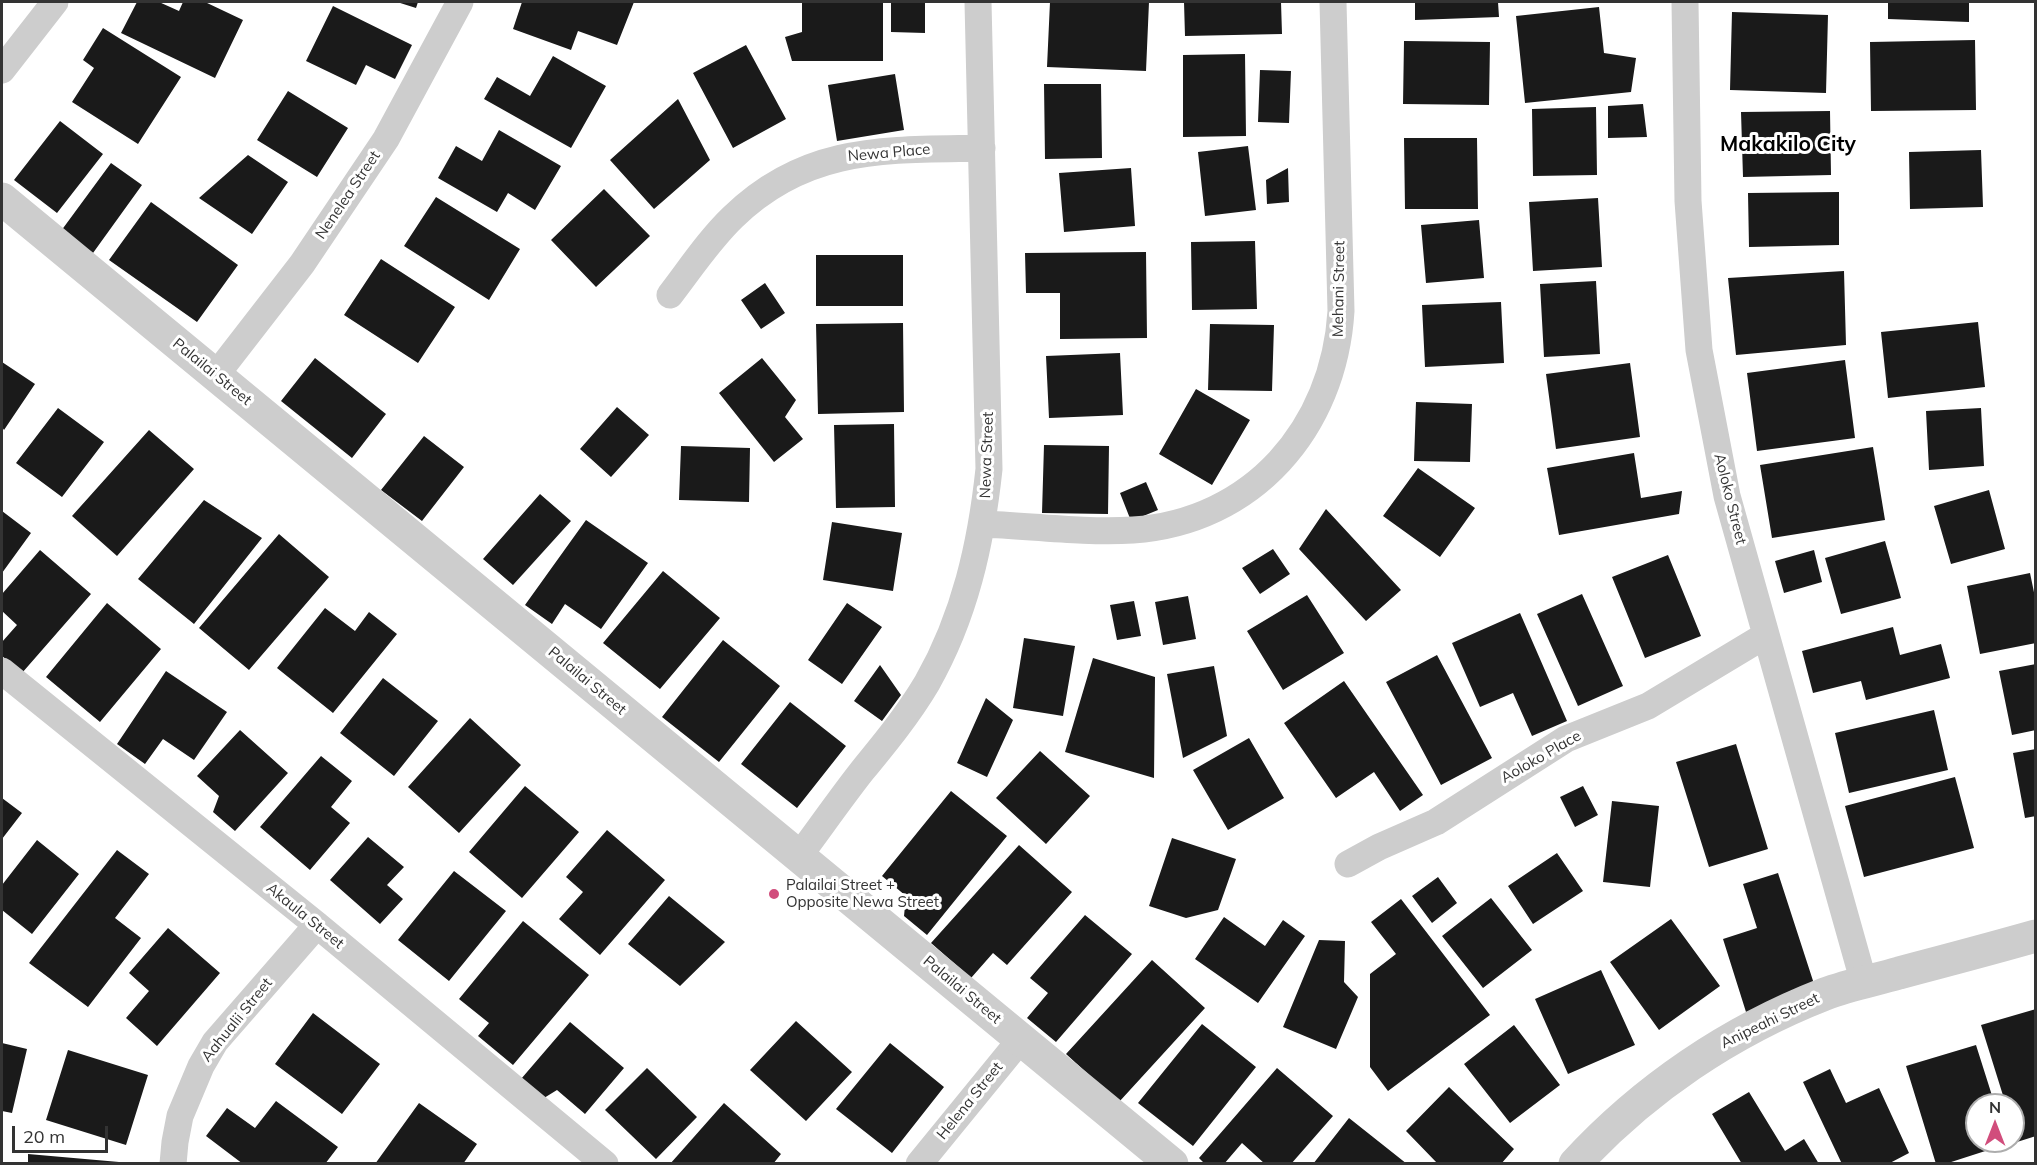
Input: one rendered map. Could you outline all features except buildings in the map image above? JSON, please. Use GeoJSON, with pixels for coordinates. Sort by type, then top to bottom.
{"type":"FeatureCollection","features":[{"type":"Feature","properties":{"kind":"street"},"geometry":{"type":"LineString","coordinates":[[2,70],[55,2]]}},
{"type":"Feature","properties":{"kind":"street","name":"Nenelea Street"},"geometry":{"type":"LineString","coordinates":[[216,375],[302,264],[386,139],[460,2]]}},
{"type":"Feature","properties":{"kind":"street","name":"Newa Street"},"geometry":{"type":"LineString","coordinates":[[799,856],[897,728],[927,682],[952,632],[970,579],[983,524],[989,469],[978,2]]}},
{"type":"Feature","properties":{"kind":"street","name":"Mehani Street"},"geometry":{"type":"LineString","coordinates":[[983,524],[1132,530],[1183,521],[1230,500],[1251,486],[1271,470],[1304,431],[1327,386],[1340,337],[1333,2]]}},
{"type":"Feature","properties":{"kind":"street","name":"Aoloko Street"},"geometry":{"type":"LineString","coordinates":[[1685,2],[1688,201],[1699,350],[1727,496],[1864,983]]}},
{"type":"Feature","properties":{"kind":"street","name":"Newa Place"},"geometry":{"type":"LineString","coordinates":[[669,295],[714,237],[734,216],[757,197],[800,172],[836,158],[865,152],[895,149],[982,148]]}},
{"type":"Feature","properties":{"kind":"street","name":"Palailai Street"},"geometry":{"type":"LineString","coordinates":[[2,199],[1172,1164]]}},
{"type":"Feature","properties":{"kind":"street","name":"Aoloko Place"},"geometry":{"type":"LineString","coordinates":[[1348,864],[1379,847],[1436,822],[1566,739],[1648,706],[1766,635]]}},
{"type":"Feature","properties":{"kind":"street","name":"Akaula Street"},"geometry":{"type":"LineString","coordinates":[[2,671],[317,925],[605,1164]]}},
{"type":"Feature","properties":{"kind":"street","name":"Aahualii Street"},"geometry":{"type":"LineString","coordinates":[[173,1164],[180,1116],[201,1066],[215,1042],[317,925]]}},
{"type":"Feature","properties":{"kind":"street","name":"Anipeahi Street"},"geometry":{"type":"LineString","coordinates":[[1575,1164],[1598,1138],[1649,1093],[1705,1054],[1764,1021],[1826,994],[2036,936]]}},
{"type":"Feature","properties":{"kind":"street","name":"Helena Street"},"geometry":{"type":"LineString","coordinates":[[919,1164],[1021,1039]]}},
{"type":"Feature","properties":{"kind":"place","name":"Palailai Street + Opposite Newa Street"},"geometry":{"type":"Point","coordinates":[774,894]}},
{"type":"Feature","properties":{"kind":"district","name":"Makakilo City"},"geometry":{"type":"Point","coordinates":[1788,145]}}]}
